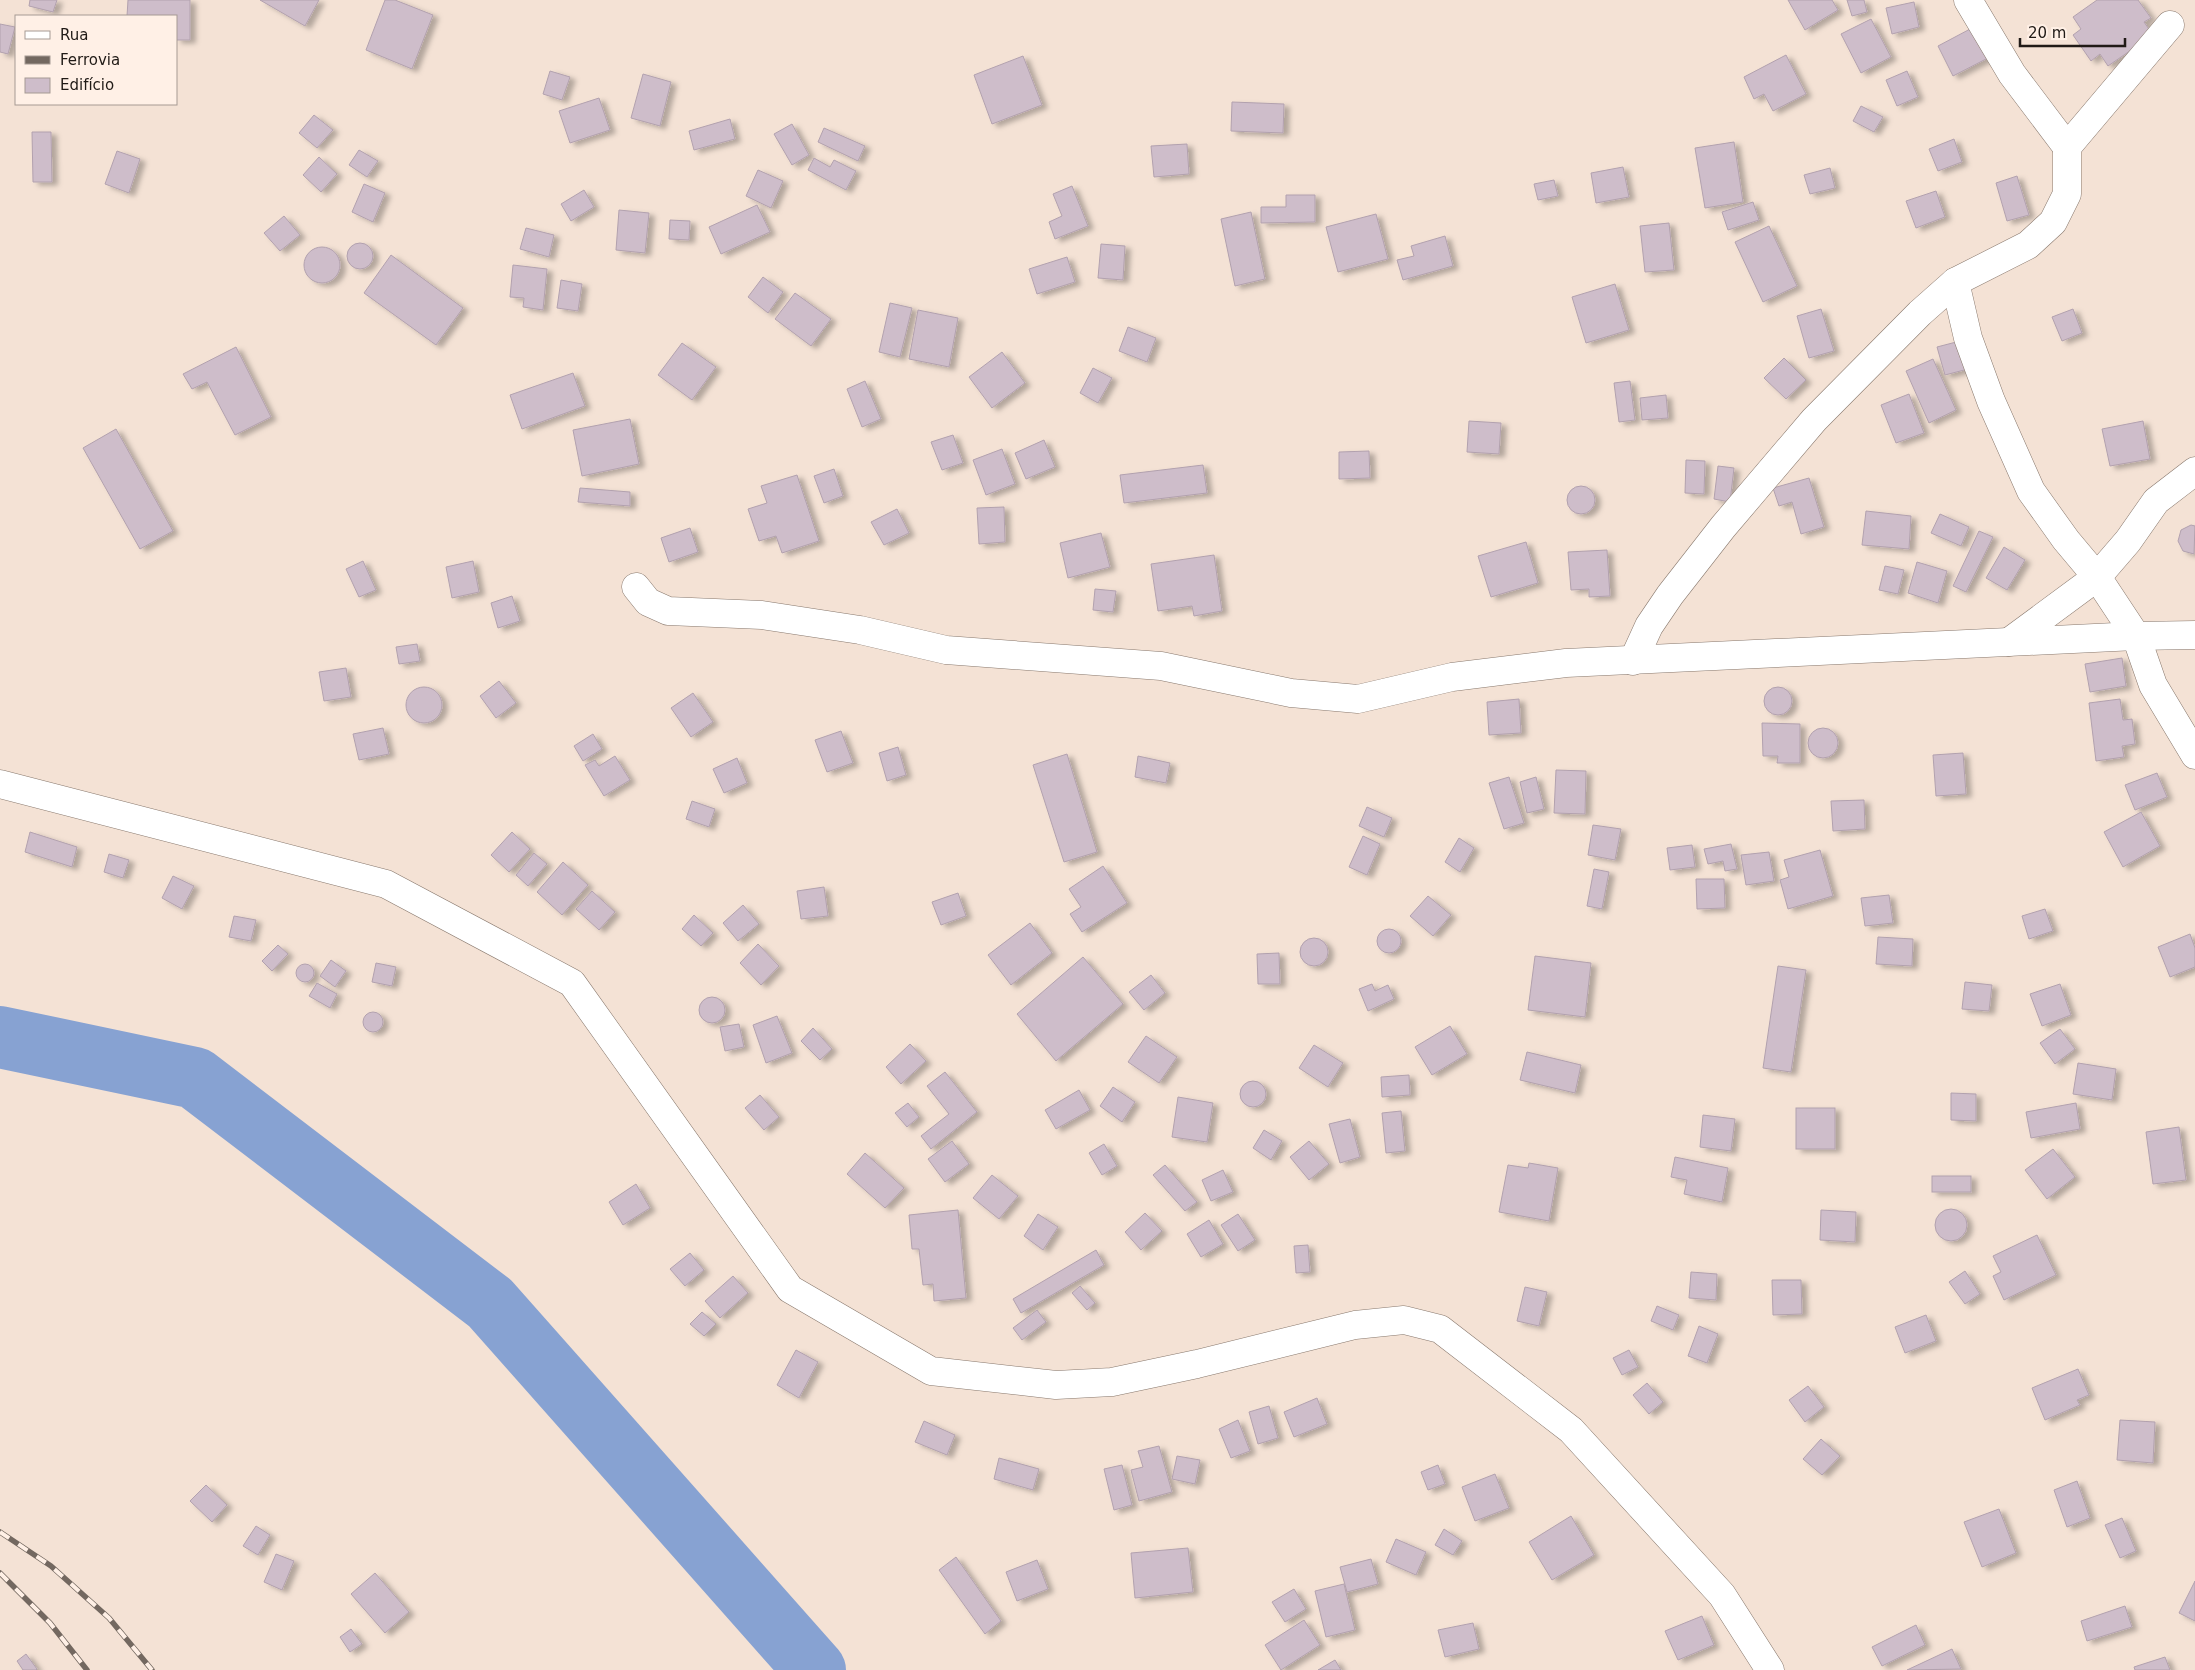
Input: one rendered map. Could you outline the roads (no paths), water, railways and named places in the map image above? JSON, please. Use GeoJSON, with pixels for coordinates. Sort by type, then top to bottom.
{"type":"FeatureCollection","features":[{"type":"Feature","properties":{"kind":"street"},"geometry":{"type":"LineString","coordinates":[[1633,660],[1649,626],[1670,595],[1735,512],[1814,420],[1920,313],[1956,282],[2028,245],[2053,222],[2067,194],[2067,147],[2012,74],[1968,0]]}},
{"type":"Feature","properties":{"kind":"street"},"geometry":{"type":"LineString","coordinates":[[2067,147],[2170,25]]}},
{"type":"Feature","properties":{"kind":"street"},"geometry":{"type":"LineString","coordinates":[[1956,282],[1972,347],[1991,401],[2031,491],[2066,540],[2097,577],[2136,636],[2152,685],[2195,755]]}},
{"type":"Feature","properties":{"kind":"street"},"geometry":{"type":"LineString","coordinates":[[2009,642],[2097,577],[2128,541],[2156,502],[2195,471]]}},
{"type":"Feature","properties":{"kind":"street"},"geometry":{"type":"LineString","coordinates":[[636,587],[648,602],[668,611],[762,615],[860,630],[946,650],[1161,666],[1291,693],[1358,699],[1452,677],[1566,663],[2136,636],[2195,635]]}},
{"type":"Feature","properties":{"kind":"street"},"geometry":{"type":"LineString","coordinates":[[0,784],[386,884],[572,983],[790,1289],[931,1371],[1056,1385],[1112,1382],[1197,1364],[1355,1325],[1404,1320],[1440,1329],[1570,1430],[1722,1595],[1770,1670]]}},
{"type":"Feature","properties":{"kind":"waterway"},"geometry":{"type":"LineString","coordinates":[[0,1037],[195,1078],[490,1303],[815,1670]]}},
{"type":"Feature","properties":{"kind":"railway"},"geometry":{"type":"LineString","coordinates":[[0,1532],[51,1566],[109,1618],[152,1670]]}},
{"type":"Feature","properties":{"kind":"railway"},"geometry":{"type":"LineString","coordinates":[[0,1573],[50,1623],[87,1670]]}}]}
